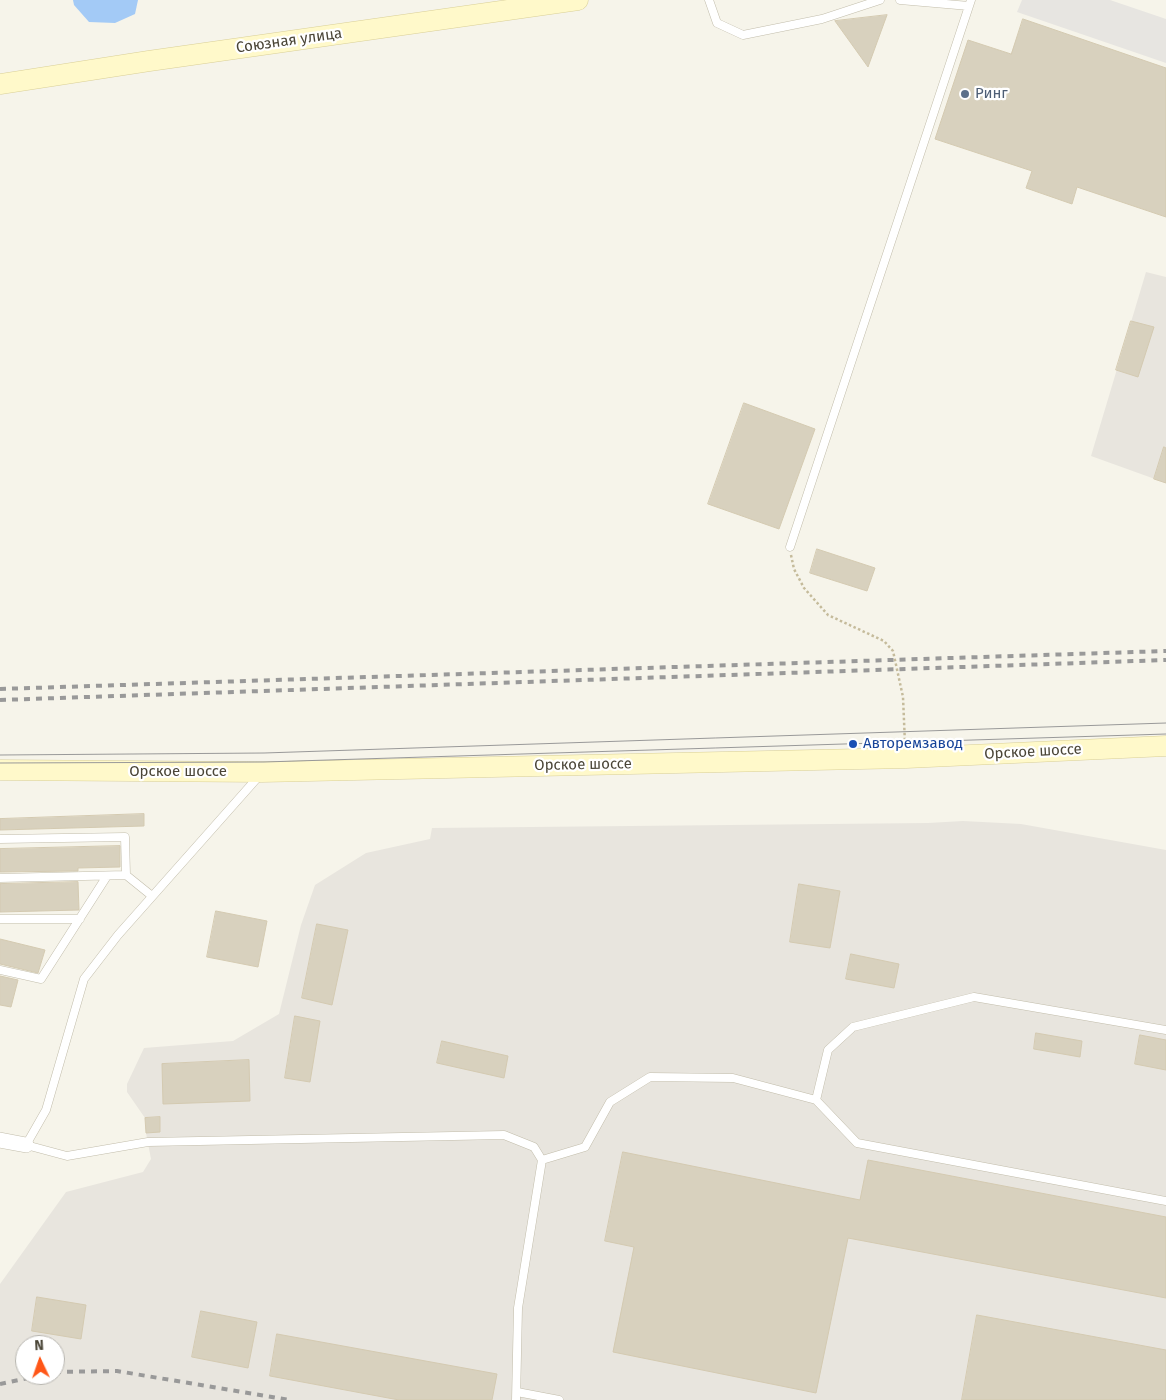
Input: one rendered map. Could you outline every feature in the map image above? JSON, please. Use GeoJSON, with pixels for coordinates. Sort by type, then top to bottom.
{"type":"FeatureCollection","features":[{"type":"Feature","properties":{"kind":"street","name":"Союзная улица"},"geometry":{"type":"LineString","coordinates":[[0,84],[578,0]]}},
{"type":"Feature","properties":{"kind":"street","name":"Орское шоссе"},"geometry":{"type":"LineString","coordinates":[[0,770],[262,772],[906,758],[1166,746]]}},
{"type":"Feature","properties":{"kind":"street"},"geometry":{"type":"LineString","coordinates":[[0,1140],[26,1145]]}},
{"type":"Feature","properties":{"kind":"lane"},"geometry":{"type":"LineString","coordinates":[[708,0],[717,22],[742,36],[822,19],[880,0]]}},
{"type":"Feature","properties":{"kind":"lane"},"geometry":{"type":"LineString","coordinates":[[790,547],[970,3],[900,0]]}},
{"type":"Feature","properties":{"kind":"lane"},"geometry":{"type":"LineString","coordinates":[[262,772],[118,935],[84,979],[46,1110],[26,1145],[67,1156],[148,1142],[504,1135],[534,1147],[542,1160],[518,1308],[517,1396],[559,1400]]}},
{"type":"Feature","properties":{"kind":"lane"},"geometry":{"type":"LineString","coordinates":[[0,839],[125,838],[126,875]]}},
{"type":"Feature","properties":{"kind":"lane"},"geometry":{"type":"LineString","coordinates":[[0,878],[126,875],[152,896]]}},
{"type":"Feature","properties":{"kind":"lane"},"geometry":{"type":"LineString","coordinates":[[0,970],[41,980],[107,876]]}},
{"type":"Feature","properties":{"kind":"lane"},"geometry":{"type":"LineString","coordinates":[[0,919],[80,919]]}},
{"type":"Feature","properties":{"kind":"lane"},"geometry":{"type":"LineString","coordinates":[[816,1100],[828,1050],[853,1027],[974,997],[1166,1030]]}},
{"type":"Feature","properties":{"kind":"lane"},"geometry":{"type":"LineString","coordinates":[[542,1160],[585,1148],[610,1102],[650,1076],[734,1078],[816,1100],[857,1143],[1166,1201]]}},
{"type":"Feature","properties":{"kind":"path"},"geometry":{"type":"LineString","coordinates":[[790,547],[794,569],[804,588],[828,615],[884,641],[894,651],[903,697],[906,758]]}},
{"type":"Feature","properties":{"kind":"shaded area"},"geometry":{"type":"Polygon","coordinates":[[[1022,0],[1110,0],[1166,19],[1166,63],[1017,12],[1022,0]]]}},
{"type":"Feature","properties":{"kind":"shaded area"},"geometry":{"type":"Polygon","coordinates":[[[1146,272],[1166,277],[1166,483],[1091,456],[1146,272]]]}},
{"type":"Feature","properties":{"kind":"shaded area"},"geometry":{"type":"Polygon","coordinates":[[[963,821],[1021,824],[1166,850],[1166,1400],[0,1400],[0,1284],[66,1192],[143,1172],[151,1159],[145,1118],[127,1092],[127,1084],[144,1048],[233,1041],[279,1014],[301,925],[315,885],[366,853],[430,839],[432,828],[928,823],[963,821]]]}},
{"type":"Feature","properties":{"kind":"water"},"geometry":{"type":"Polygon","coordinates":[[[73,0],[138,0],[135,14],[115,23],[89,22],[74,5],[73,0]]]}},
{"type":"Feature","properties":{"kind":"building"},"geometry":{"type":"Polygon","coordinates":[[[887,15],[868,67],[835,21],[887,15]]]}},
{"type":"Feature","properties":{"kind":"building"},"geometry":{"type":"Polygon","coordinates":[[[1023,19],[1166,68],[1166,217],[1077,187],[1072,204],[1026,188],[1032,171],[935,139],[968,40],[1011,54],[1023,19]]]}},
{"type":"Feature","properties":{"kind":"building"},"geometry":{"type":"Polygon","coordinates":[[[1131,321],[1154,327],[1138,377],[1116,370],[1131,321]]]}},
{"type":"Feature","properties":{"kind":"building"},"geometry":{"type":"Polygon","coordinates":[[[744,403],[815,429],[779,529],[708,504],[744,403]]]}},
{"type":"Feature","properties":{"kind":"building"},"geometry":{"type":"Polygon","coordinates":[[[1164,447],[1166,448],[1166,483],[1154,479],[1164,447]]]}},
{"type":"Feature","properties":{"kind":"building"},"geometry":{"type":"Polygon","coordinates":[[[817,549],[875,568],[867,591],[810,573],[817,549]]]}},
{"type":"Feature","properties":{"kind":"building"},"geometry":{"type":"Polygon","coordinates":[[[144,814],[144,826],[0,830],[0,819],[144,814]]]}},
{"type":"Feature","properties":{"kind":"building"},"geometry":{"type":"Polygon","coordinates":[[[120,846],[120,867],[78,868],[78,871],[0,872],[0,849],[120,846]]]}},
{"type":"Feature","properties":{"kind":"building"},"geometry":{"type":"Polygon","coordinates":[[[78,882],[79,910],[0,912],[0,884],[78,882]]]}},
{"type":"Feature","properties":{"kind":"building"},"geometry":{"type":"Polygon","coordinates":[[[799,884],[840,891],[830,948],[790,942],[799,884]]]}},
{"type":"Feature","properties":{"kind":"building"},"geometry":{"type":"Polygon","coordinates":[[[216,911],[267,921],[258,967],[207,957],[216,911]]]}},
{"type":"Feature","properties":{"kind":"building"},"geometry":{"type":"Polygon","coordinates":[[[317,924],[348,930],[332,1005],[302,998],[317,924]]]}},
{"type":"Feature","properties":{"kind":"building"},"geometry":{"type":"Polygon","coordinates":[[[0,939],[45,950],[38,973],[0,964],[0,939]]]}},
{"type":"Feature","properties":{"kind":"building"},"geometry":{"type":"Polygon","coordinates":[[[851,954],[899,964],[894,988],[846,979],[851,954]]]}},
{"type":"Feature","properties":{"kind":"building"},"geometry":{"type":"Polygon","coordinates":[[[0,976],[18,980],[11,1007],[0,1005],[0,976]]]}},
{"type":"Feature","properties":{"kind":"building"},"geometry":{"type":"Polygon","coordinates":[[[295,1016],[320,1021],[310,1082],[285,1078],[295,1016]]]}},
{"type":"Feature","properties":{"kind":"building"},"geometry":{"type":"Polygon","coordinates":[[[1036,1033],[1082,1041],[1080,1057],[1034,1049],[1036,1033]]]}},
{"type":"Feature","properties":{"kind":"building"},"geometry":{"type":"Polygon","coordinates":[[[1140,1035],[1166,1040],[1166,1070],[1135,1064],[1140,1035]]]}},
{"type":"Feature","properties":{"kind":"building"},"geometry":{"type":"Polygon","coordinates":[[[442,1041],[508,1056],[504,1078],[437,1063],[442,1041]]]}},
{"type":"Feature","properties":{"kind":"building"},"geometry":{"type":"Polygon","coordinates":[[[249,1060],[250,1101],[163,1104],[162,1064],[249,1060]]]}},
{"type":"Feature","properties":{"kind":"building"},"geometry":{"type":"Polygon","coordinates":[[[160,1117],[160,1132],[146,1133],[145,1118],[160,1117]]]}},
{"type":"Feature","properties":{"kind":"building"},"geometry":{"type":"Polygon","coordinates":[[[623,1152],[860,1200],[868,1160],[1166,1217],[1166,1298],[848,1238],[816,1393],[613,1352],[634,1247],[605,1241],[623,1152]]]}},
{"type":"Feature","properties":{"kind":"building"},"geometry":{"type":"Polygon","coordinates":[[[37,1297],[86,1305],[81,1339],[32,1331],[37,1297]]]}},
{"type":"Feature","properties":{"kind":"building"},"geometry":{"type":"Polygon","coordinates":[[[201,1311],[257,1322],[248,1368],[192,1357],[201,1311]]]}},
{"type":"Feature","properties":{"kind":"building"},"geometry":{"type":"Polygon","coordinates":[[[977,1315],[1166,1350],[1166,1400],[962,1400],[977,1315]]]}},
{"type":"Feature","properties":{"kind":"building"},"geometry":{"type":"Polygon","coordinates":[[[277,1334],[497,1374],[492,1400],[399,1400],[270,1376],[277,1334]]]}},
{"type":"Feature","properties":{"kind":"tram line"},"geometry":{"type":"LineString","coordinates":[[0,755],[264,753],[1166,723]]}},
{"type":"Feature","properties":{"kind":"tram line"},"geometry":{"type":"LineString","coordinates":[[0,763],[264,762],[1166,734]]}},
{"type":"Feature","properties":{"kind":"railway"},"geometry":{"type":"LineString","coordinates":[[0,689],[1166,651]]}},
{"type":"Feature","properties":{"kind":"railway"},"geometry":{"type":"LineString","coordinates":[[0,700],[1166,660]]}},
{"type":"Feature","properties":{"kind":"railway"},"geometry":{"type":"LineString","coordinates":[[65,1372],[117,1371],[290,1400]]}},
{"type":"Feature","properties":{"kind":"railway"},"geometry":{"type":"LineString","coordinates":[[0,1384],[15,1381]]}},
{"type":"Feature","properties":{"kind":"place","name":"Ринг"},"geometry":{"type":"Point","coordinates":[965,94]}},
{"type":"Feature","properties":{"kind":"place","name":"Авторемзавод"},"geometry":{"type":"Point","coordinates":[853,744]}}]}
